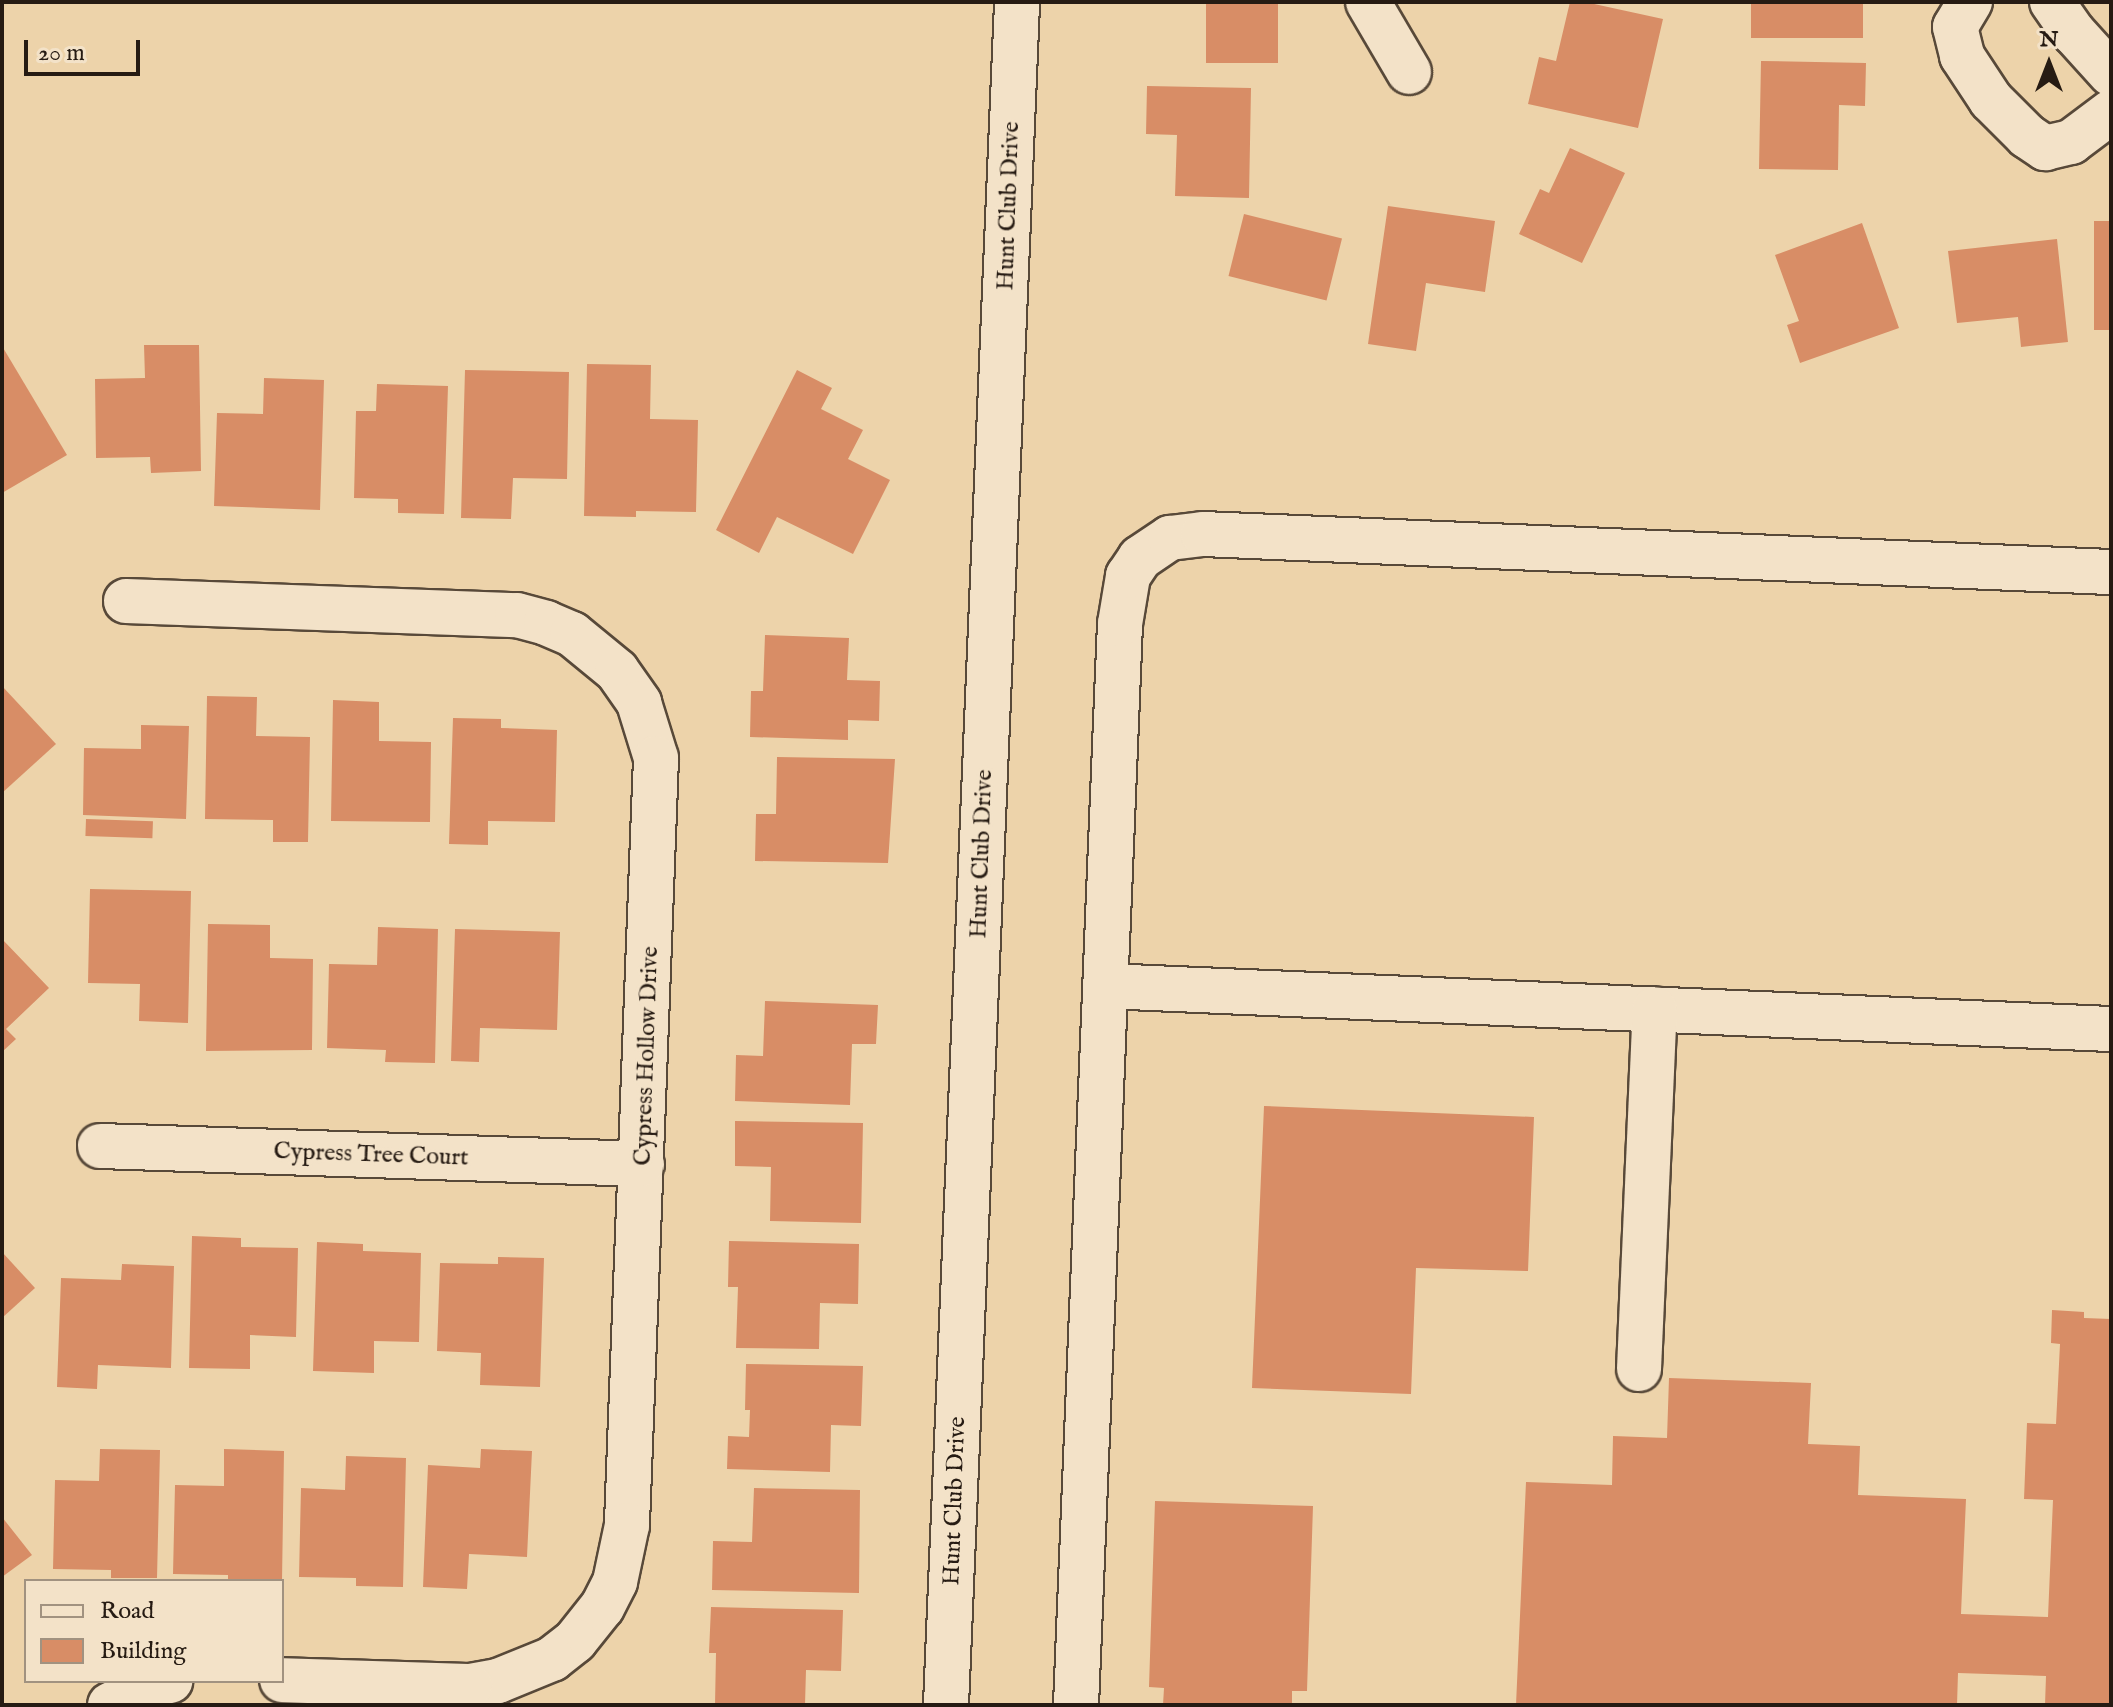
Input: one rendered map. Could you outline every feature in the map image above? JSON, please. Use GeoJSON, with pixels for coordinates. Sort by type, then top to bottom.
{"type":"FeatureCollection","features":[{"type":"Feature","properties":{"kind":"street","name":"Hunt Club Drive"},"geometry":{"type":"LineString","coordinates":[[946,1705],[1017,2]]}},
{"type":"Feature","properties":{"kind":"street"},"geometry":{"type":"LineString","coordinates":[[1368,2],[1409,72]]}},
{"type":"Feature","properties":{"kind":"street"},"geometry":{"type":"LineString","coordinates":[[1970,2],[1955,27],[1962,56],[1991,100],[2027,136],[2045,148],[2071,142],[2111,112]]}},
{"type":"Feature","properties":{"kind":"street"},"geometry":{"type":"LineString","coordinates":[[2052,2],[2074,33],[2111,74]]}},
{"type":"Feature","properties":{"kind":"street"},"geometry":{"type":"LineString","coordinates":[[1076,1705],[1123,591],[1128,576],[1140,558],[1170,538],[1203,534],[2111,572]]}},
{"type":"Feature","properties":{"kind":"street","name":"Cypress Hollow Drive"},"geometry":{"type":"LineString","coordinates":[[126,601],[517,615],[572,634],[617,671],[639,703],[650,730],[658,787],[627,1525],[620,1568],[602,1607],[575,1641],[552,1659],[498,1681],[470,1686],[284,1680]]}},
{"type":"Feature","properties":{"kind":"street"},"geometry":{"type":"LineString","coordinates":[[1105,986],[2111,1029]]}},
{"type":"Feature","properties":{"kind":"street"},"geometry":{"type":"LineString","coordinates":[[1639,1369],[1655,1009]]}},
{"type":"Feature","properties":{"kind":"street","name":"Cypress Tree Court"},"geometry":{"type":"LineString","coordinates":[[100,1146],[642,1164]]}},
{"type":"Feature","properties":{"kind":"street"},"geometry":{"type":"LineString","coordinates":[[110,1705],[148,1686],[161,1683]]}},
{"type":"Feature","properties":{"kind":"building"},"geometry":{"type":"Polygon","coordinates":[[[1206,2],[1278,2],[1278,63],[1206,63],[1206,2]]]}},
{"type":"Feature","properties":{"kind":"building"},"geometry":{"type":"Polygon","coordinates":[[[1570,2],[1585,2],[1663,19],[1638,128],[1528,104],[1539,57],[1556,61],[1570,2]]]}},
{"type":"Feature","properties":{"kind":"building"},"geometry":{"type":"Polygon","coordinates":[[[1751,2],[1863,2],[1863,38],[1751,38],[1751,2]]]}},
{"type":"Feature","properties":{"kind":"building"},"geometry":{"type":"Polygon","coordinates":[[[1761,61],[1866,63],[1865,106],[1839,105],[1838,170],[1759,169],[1761,61]]]}},
{"type":"Feature","properties":{"kind":"building"},"geometry":{"type":"Polygon","coordinates":[[[1147,86],[1251,88],[1249,198],[1175,196],[1177,135],[1146,134],[1147,86]]]}},
{"type":"Feature","properties":{"kind":"building"},"geometry":{"type":"Polygon","coordinates":[[[1570,148],[1625,173],[1582,263],[1519,234],[1540,189],[1549,193],[1570,148]]]}},
{"type":"Feature","properties":{"kind":"building"},"geometry":{"type":"Polygon","coordinates":[[[1388,206],[1495,221],[1485,292],[1426,283],[1416,351],[1368,344],[1388,206]]]}},
{"type":"Feature","properties":{"kind":"building"},"geometry":{"type":"Polygon","coordinates":[[[1244,214],[1342,238],[1327,301],[1229,276],[1244,214]]]}},
{"type":"Feature","properties":{"kind":"building"},"geometry":{"type":"Polygon","coordinates":[[[2094,221],[2111,221],[2111,330],[2094,330],[2094,221]]]}},
{"type":"Feature","properties":{"kind":"building"},"geometry":{"type":"Polygon","coordinates":[[[1862,223],[1899,328],[1800,363],[1787,325],[1799,321],[1775,255],[1862,223]]]}},
{"type":"Feature","properties":{"kind":"building"},"geometry":{"type":"Polygon","coordinates":[[[2057,239],[2068,342],[2021,347],[2018,317],[1957,323],[1948,251],[2057,239]]]}},
{"type":"Feature","properties":{"kind":"building"},"geometry":{"type":"Polygon","coordinates":[[[144,345],[199,345],[201,471],[151,473],[150,457],[96,458],[95,379],[145,378],[144,345]]]}},
{"type":"Feature","properties":{"kind":"building"},"geometry":{"type":"Polygon","coordinates":[[[2,346],[67,455],[2,493],[2,346]]]}},
{"type":"Feature","properties":{"kind":"building"},"geometry":{"type":"Polygon","coordinates":[[[587,364],[651,365],[650,419],[698,420],[696,512],[636,511],[636,517],[584,516],[587,364]]]}},
{"type":"Feature","properties":{"kind":"building"},"geometry":{"type":"Polygon","coordinates":[[[465,370],[569,372],[567,479],[513,478],[511,519],[461,518],[465,370]]]}},
{"type":"Feature","properties":{"kind":"building"},"geometry":{"type":"Polygon","coordinates":[[[797,370],[832,388],[821,409],[863,430],[848,459],[890,480],[853,554],[777,517],[759,553],[716,530],[797,370]]]}},
{"type":"Feature","properties":{"kind":"building"},"geometry":{"type":"Polygon","coordinates":[[[264,378],[324,380],[320,510],[214,506],[217,413],[263,414],[264,378]]]}},
{"type":"Feature","properties":{"kind":"building"},"geometry":{"type":"Polygon","coordinates":[[[377,384],[448,386],[444,514],[398,513],[398,499],[354,498],[356,411],[376,411],[377,384]]]}},
{"type":"Feature","properties":{"kind":"building"},"geometry":{"type":"Polygon","coordinates":[[[765,635],[849,638],[847,680],[880,681],[879,721],[848,720],[848,740],[750,737],[751,691],[763,691],[765,635]]]}},
{"type":"Feature","properties":{"kind":"building"},"geometry":{"type":"Polygon","coordinates":[[[2,686],[56,744],[2,793],[2,686]]]}},
{"type":"Feature","properties":{"kind":"building"},"geometry":{"type":"Polygon","coordinates":[[[207,696],[257,697],[256,736],[310,737],[308,842],[273,842],[273,820],[205,819],[207,696]]]}},
{"type":"Feature","properties":{"kind":"building"},"geometry":{"type":"Polygon","coordinates":[[[333,700],[379,702],[379,741],[431,742],[430,822],[331,821],[333,700]]]}},
{"type":"Feature","properties":{"kind":"building"},"geometry":{"type":"Polygon","coordinates":[[[453,718],[501,719],[501,728],[557,730],[555,822],[488,821],[488,845],[449,844],[453,718]]]}},
{"type":"Feature","properties":{"kind":"building"},"geometry":{"type":"Polygon","coordinates":[[[141,725],[189,726],[186,819],[83,815],[84,748],[141,749],[141,725]]]}},
{"type":"Feature","properties":{"kind":"building"},"geometry":{"type":"Polygon","coordinates":[[[777,757],[895,759],[888,863],[755,861],[756,814],[776,814],[777,757]]]}},
{"type":"Feature","properties":{"kind":"building"},"geometry":{"type":"Polygon","coordinates":[[[86,819],[153,821],[152,838],[85,836],[86,819]]]}},
{"type":"Feature","properties":{"kind":"building"},"geometry":{"type":"Polygon","coordinates":[[[90,889],[191,891],[188,1023],[139,1021],[140,984],[88,983],[90,889]]]}},
{"type":"Feature","properties":{"kind":"building"},"geometry":{"type":"Polygon","coordinates":[[[208,924],[270,925],[270,958],[313,959],[312,1050],[206,1051],[208,924]]]}},
{"type":"Feature","properties":{"kind":"building"},"geometry":{"type":"Polygon","coordinates":[[[378,927],[438,929],[435,1063],[385,1062],[386,1050],[327,1048],[329,964],[377,965],[378,927]]]}},
{"type":"Feature","properties":{"kind":"building"},"geometry":{"type":"Polygon","coordinates":[[[455,929],[560,932],[557,1030],[480,1028],[479,1062],[451,1061],[455,929]]]}},
{"type":"Feature","properties":{"kind":"building"},"geometry":{"type":"Polygon","coordinates":[[[2,939],[49,988],[6,1029],[16,1039],[2,1052],[2,939]]]}},
{"type":"Feature","properties":{"kind":"building"},"geometry":{"type":"Polygon","coordinates":[[[765,1001],[878,1005],[876,1044],[852,1044],[850,1105],[735,1101],[736,1055],[763,1056],[765,1001]]]}},
{"type":"Feature","properties":{"kind":"building"},"geometry":{"type":"Polygon","coordinates":[[[1264,1106],[1534,1117],[1528,1271],[1416,1268],[1411,1394],[1252,1388],[1264,1106]]]}},
{"type":"Feature","properties":{"kind":"building"},"geometry":{"type":"Polygon","coordinates":[[[735,1121],[863,1123],[861,1223],[770,1221],[771,1167],[735,1166],[735,1121]]]}},
{"type":"Feature","properties":{"kind":"building"},"geometry":{"type":"Polygon","coordinates":[[[192,1236],[241,1238],[241,1247],[298,1248],[296,1337],[250,1335],[250,1369],[189,1368],[192,1236]]]}},
{"type":"Feature","properties":{"kind":"building"},"geometry":{"type":"Polygon","coordinates":[[[729,1241],[859,1244],[858,1304],[820,1303],[819,1349],[736,1348],[738,1287],[728,1287],[729,1241]]]}},
{"type":"Feature","properties":{"kind":"building"},"geometry":{"type":"Polygon","coordinates":[[[317,1242],[363,1244],[363,1251],[421,1253],[419,1342],[374,1341],[374,1373],[313,1371],[317,1242]]]}},
{"type":"Feature","properties":{"kind":"building"},"geometry":{"type":"Polygon","coordinates":[[[2,1252],[35,1288],[2,1318],[2,1252]]]}},
{"type":"Feature","properties":{"kind":"building"},"geometry":{"type":"Polygon","coordinates":[[[498,1257],[544,1258],[540,1387],[480,1385],[481,1353],[437,1351],[440,1263],[498,1264],[498,1257]]]}},
{"type":"Feature","properties":{"kind":"building"},"geometry":{"type":"Polygon","coordinates":[[[122,1264],[174,1266],[171,1368],[98,1365],[97,1389],[57,1387],[61,1278],[121,1280],[122,1264]]]}},
{"type":"Feature","properties":{"kind":"building"},"geometry":{"type":"Polygon","coordinates":[[[2052,1310],[2084,1312],[2084,1318],[2111,1319],[2111,1705],[2045,1705],[2046,1676],[1958,1673],[1957,1705],[1516,1705],[1526,1482],[1612,1485],[1613,1436],[1667,1438],[1669,1378],[1811,1383],[1808,1444],[1860,1446],[1858,1495],[1966,1499],[1961,1614],[2048,1617],[2053,1500],[2024,1499],[2027,1423],[2056,1424],[2060,1344],[2051,1343],[2052,1310]]]}},
{"type":"Feature","properties":{"kind":"building"},"geometry":{"type":"Polygon","coordinates":[[[746,1364],[863,1366],[861,1426],[831,1425],[830,1472],[727,1469],[728,1436],[749,1437],[750,1410],[745,1410],[746,1364]]]}},
{"type":"Feature","properties":{"kind":"building"},"geometry":{"type":"Polygon","coordinates":[[[100,1449],[160,1450],[157,1578],[111,1578],[111,1570],[53,1569],[55,1480],[99,1481],[100,1449]]]}},
{"type":"Feature","properties":{"kind":"building"},"geometry":{"type":"Polygon","coordinates":[[[224,1449],[284,1451],[282,1579],[228,1579],[228,1575],[173,1574],[175,1485],[224,1486],[224,1449]]]}},
{"type":"Feature","properties":{"kind":"building"},"geometry":{"type":"Polygon","coordinates":[[[481,1449],[532,1451],[527,1557],[469,1554],[467,1589],[423,1587],[428,1465],[480,1468],[481,1449]]]}},
{"type":"Feature","properties":{"kind":"building"},"geometry":{"type":"Polygon","coordinates":[[[346,1456],[406,1458],[403,1587],[356,1586],[356,1578],[299,1577],[301,1488],[345,1490],[346,1456]]]}},
{"type":"Feature","properties":{"kind":"building"},"geometry":{"type":"Polygon","coordinates":[[[754,1488],[860,1490],[859,1593],[712,1590],[713,1541],[752,1542],[754,1488]]]}},
{"type":"Feature","properties":{"kind":"building"},"geometry":{"type":"Polygon","coordinates":[[[1155,1501],[1313,1506],[1307,1691],[1292,1691],[1292,1705],[1163,1705],[1164,1688],[1149,1687],[1155,1501]]]}},
{"type":"Feature","properties":{"kind":"building"},"geometry":{"type":"Polygon","coordinates":[[[2,1517],[32,1555],[2,1577],[2,1517]]]}},
{"type":"Feature","properties":{"kind":"building"},"geometry":{"type":"Polygon","coordinates":[[[711,1607],[843,1610],[841,1671],[806,1670],[805,1705],[715,1705],[716,1653],[709,1653],[711,1607]]]}}]}
